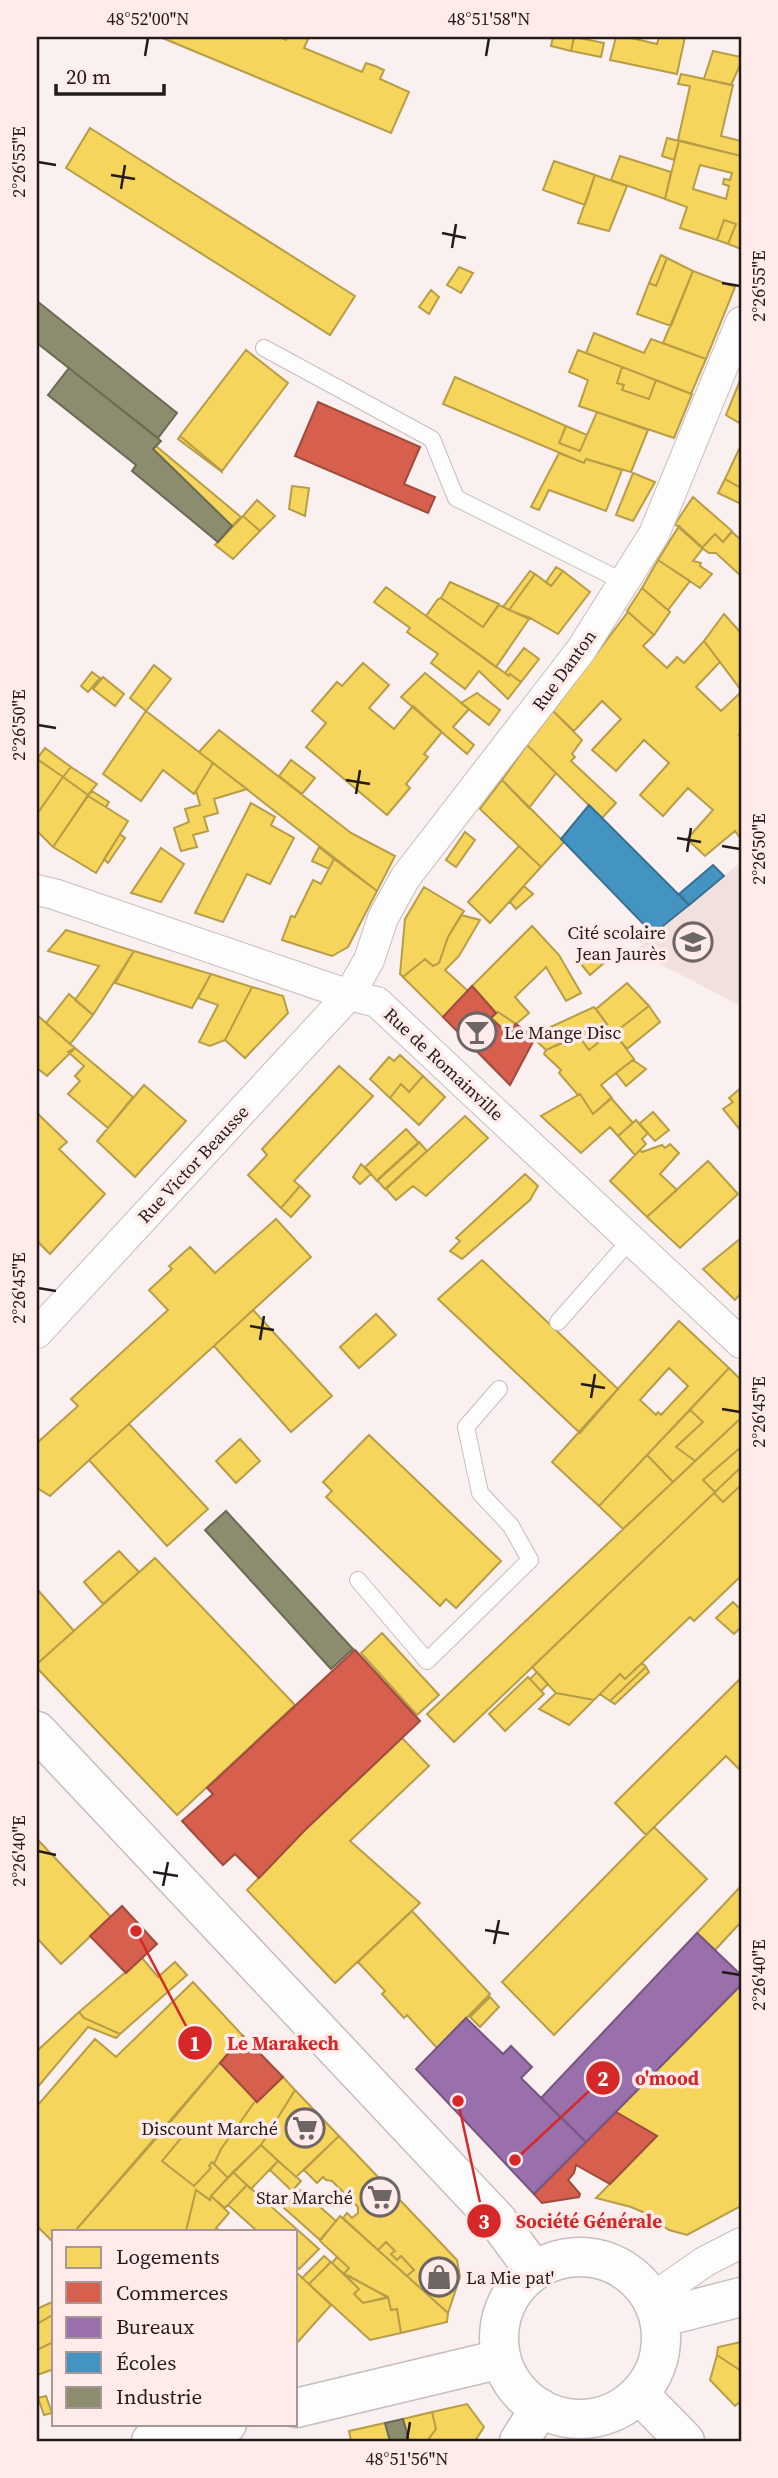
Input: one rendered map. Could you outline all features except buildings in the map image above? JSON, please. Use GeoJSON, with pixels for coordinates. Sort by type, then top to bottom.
{"type":"FeatureCollection","features":[{"type":"Feature","properties":{"kind":"main road"},"geometry":{"type":"LineString","coordinates":[[37,1731],[497,2220],[534,2270]]}},
{"type":"Feature","properties":{"kind":"main road"},"geometry":{"type":"LineString","coordinates":[[585,2257],[612,2263],[635,2277],[655,2308],[661,2341],[657,2363],[640,2395],[609,2413],[586,2419],[562,2417],[540,2408],[522,2395],[508,2376],[498,2346],[499,2331],[505,2307],[517,2287],[534,2270],[558,2259],[585,2257]]}},
{"type":"Feature","properties":{"kind":"main road"},"geometry":{"type":"LineString","coordinates":[[655,2308],[741,2297]]}},
{"type":"Feature","properties":{"kind":"main road"},"geometry":{"type":"LineString","coordinates":[[298,2408],[502,2359]]}},
{"type":"Feature","properties":{"kind":"main road"},"geometry":{"type":"LineString","coordinates":[[640,2395],[685,2441]]}},
{"type":"Feature","properties":{"kind":"main road"},"geometry":{"type":"LineString","coordinates":[[519,2441],[540,2408]]}},
{"type":"Feature","properties":{"kind":"main road"},"geometry":{"type":"LineString","coordinates":[[151,2441],[218,2426]]}},
{"type":"Feature","properties":{"kind":"street","name":"Rue Danton"},"geometry":{"type":"LineString","coordinates":[[349,995],[369,960],[383,918],[405,878],[581,650],[654,534],[741,322]]}},
{"type":"Feature","properties":{"kind":"street","name":"Rue de Romainville"},"geometry":{"type":"LineString","coordinates":[[42,886],[349,995],[377,1002],[741,1343]]}},
{"type":"Feature","properties":{"kind":"street","name":"Rue Victor Beausse"},"geometry":{"type":"LineString","coordinates":[[37,1333],[349,995]]}},
{"type":"Feature","properties":{"kind":"street"},"geometry":{"type":"LineString","coordinates":[[655,2308],[704,2262],[741,2243]]}},
{"type":"Feature","properties":{"kind":"lane"},"geometry":{"type":"LineString","coordinates":[[264,348],[432,439],[456,498],[624,582]]}},
{"type":"Feature","properties":{"kind":"lane"},"geometry":{"type":"LineString","coordinates":[[558,1322],[631,1240]]}},
{"type":"Feature","properties":{"kind":"lane"},"geometry":{"type":"LineString","coordinates":[[358,1580],[427,1661],[530,1560],[511,1526],[480,1493],[466,1427],[499,1389]]}},
{"type":"Feature","properties":{"kind":"shaded area","name":"Cité scolaire Jean Jaurès"},"geometry":{"type":"Polygon","coordinates":[[[741,862],[741,1006],[635,951],[741,862]]]}},
{"type":"Feature","properties":{"kind":"place","name":"Cité scolaire Jean Jaurès"},"geometry":{"type":"Point","coordinates":[693,942]}},
{"type":"Feature","properties":{"kind":"place","name":"Le Mange Disc"},"geometry":{"type":"Point","coordinates":[477,1032]}},
{"type":"Feature","properties":{"kind":"place","name":"Le Marakech"},"geometry":{"type":"Point","coordinates":[136,1931]}},
{"type":"Feature","properties":{"kind":"place","name":"Société Générale"},"geometry":{"type":"Point","coordinates":[458,2101]}},
{"type":"Feature","properties":{"kind":"place","name":"Discount Marché"},"geometry":{"type":"Point","coordinates":[305,2128]}},
{"type":"Feature","properties":{"kind":"place","name":"o'mood"},"geometry":{"type":"Point","coordinates":[515,2160]}},
{"type":"Feature","properties":{"kind":"place","name":"Star Marché"},"geometry":{"type":"Point","coordinates":[380,2197]}},
{"type":"Feature","properties":{"kind":"place","name":"La Mie pat'"},"geometry":{"type":"Point","coordinates":[439,2277]}}]}
